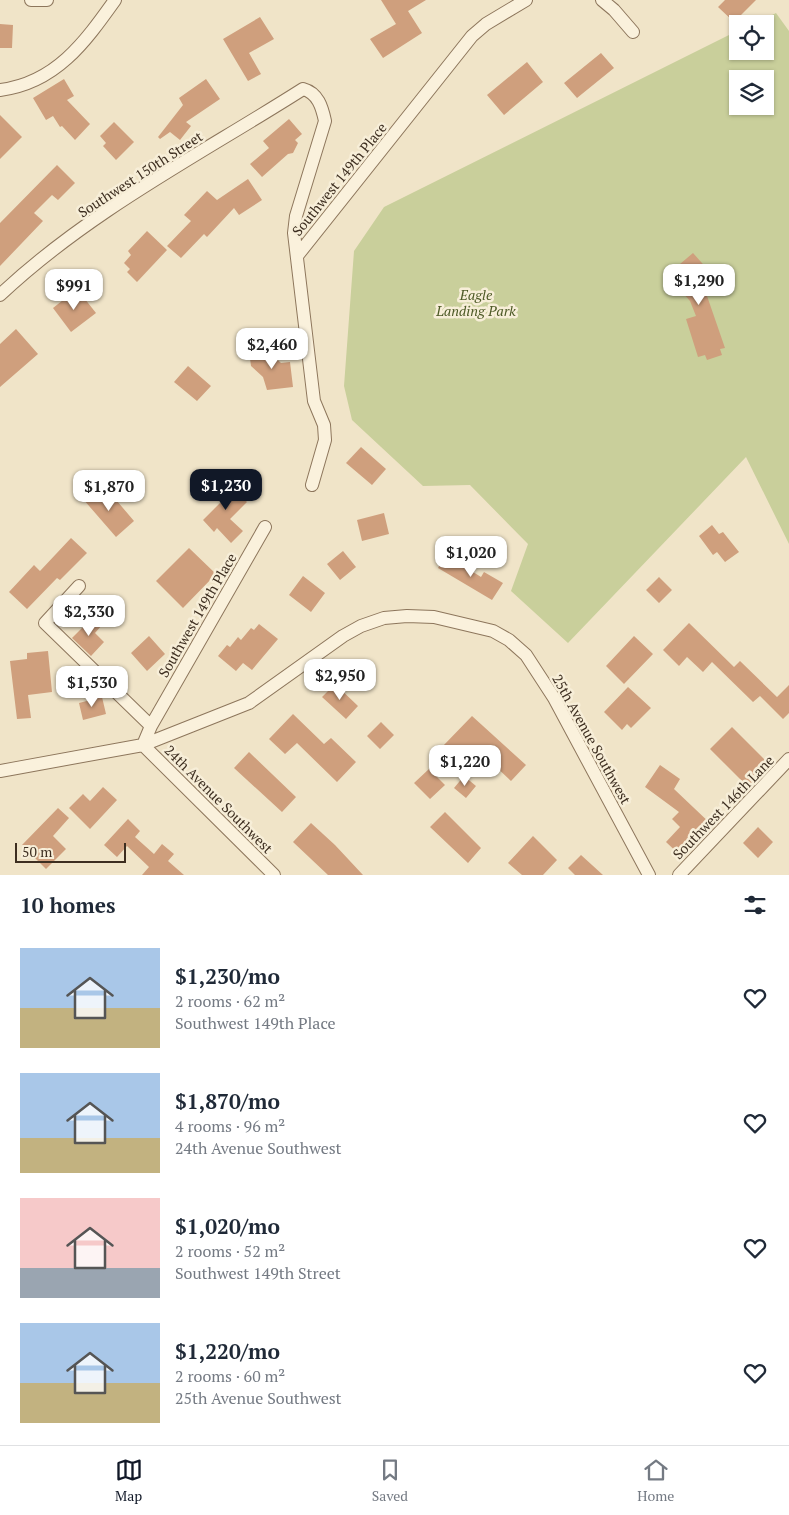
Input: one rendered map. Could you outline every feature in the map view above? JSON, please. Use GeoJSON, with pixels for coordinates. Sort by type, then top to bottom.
{"type":"FeatureCollection","features":[{"type":"Feature","properties":{"kind":"street"},"geometry":{"type":"LineString","coordinates":[[31,0],[47,0]]}},
{"type":"Feature","properties":{"kind":"street"},"geometry":{"type":"LineString","coordinates":[[0,90],[37,78],[76,52],[115,0]]}},
{"type":"Feature","properties":{"kind":"street","name":"Southwest 149th Place"},"geometry":{"type":"LineString","coordinates":[[312,485],[326,440],[324,425],[314,401],[297,256],[472,36],[486,24],[526,0]]}},
{"type":"Feature","properties":{"kind":"street"},"geometry":{"type":"LineString","coordinates":[[602,0],[614,10],[633,32]]}},
{"type":"Feature","properties":{"kind":"street","name":"Southwest 150th Street"},"geometry":{"type":"LineString","coordinates":[[0,295],[21,275],[101,214],[298,92],[311,91],[322,108],[324,121],[296,216],[294,233],[297,256]]}},
{"type":"Feature","properties":{"kind":"street","name":"Southwest 149th Place"},"geometry":{"type":"LineString","coordinates":[[143,745],[151,726],[265,527]]}},
{"type":"Feature","properties":{"kind":"street"},"geometry":{"type":"LineString","coordinates":[[79,586],[45,623],[151,726]]}},
{"type":"Feature","properties":{"kind":"street","name":"25th Avenue Southwest"},"geometry":{"type":"LineString","coordinates":[[143,745],[249,703],[343,636],[361,626],[384,618],[408,616],[434,617],[493,630],[509,640],[538,671],[649,875]]}},
{"type":"Feature","properties":{"kind":"street"},"geometry":{"type":"LineString","coordinates":[[0,771],[143,745]]}},
{"type":"Feature","properties":{"kind":"street","name":"24th Avenue Southwest"},"geometry":{"type":"LineString","coordinates":[[143,745],[274,875]]}},
{"type":"Feature","properties":{"kind":"street","name":"Southwest 146th Lane"},"geometry":{"type":"LineString","coordinates":[[679,875],[789,760]]}},
{"type":"Feature","properties":{"kind":"green space","name":"Eagle Landing Park"},"geometry":{"type":"Polygon","coordinates":[[[776,13],[789,31],[789,544],[746,457],[568,643],[511,591],[528,544],[470,485],[423,486],[352,420],[344,386],[354,251],[384,207],[729,35],[729,60],[774,60],[774,15],[772,15],[776,13]]]}},
{"type":"Feature","properties":{"kind":"building"},"geometry":{"type":"Polygon","coordinates":[[[381,0],[426,0],[408,11],[422,33],[383,58],[370,39],[396,24],[381,0]]]}},
{"type":"Feature","properties":{"kind":"building"},"geometry":{"type":"Polygon","coordinates":[[[725,0],[756,0],[741,15],[729,15],[729,17],[718,7],[725,0]]]}},
{"type":"Feature","properties":{"kind":"building"},"geometry":{"type":"Polygon","coordinates":[[[260,17],[274,39],[249,53],[261,74],[248,81],[223,39],[260,17]]]}},
{"type":"Feature","properties":{"kind":"building"},"geometry":{"type":"Polygon","coordinates":[[[0,24],[13,25],[12,48],[0,48],[0,24]]]}},
{"type":"Feature","properties":{"kind":"building"},"geometry":{"type":"Polygon","coordinates":[[[601,53],[614,68],[577,98],[564,83],[601,53]]]}},
{"type":"Feature","properties":{"kind":"building"},"geometry":{"type":"Polygon","coordinates":[[[527,62],[543,82],[504,115],[487,95],[527,62]]]}},
{"type":"Feature","properties":{"kind":"building"},"geometry":{"type":"Polygon","coordinates":[[[64,79],[74,96],[67,100],[90,124],[75,140],[62,126],[60,127],[53,116],[46,120],[33,98],[64,79]]]}},
{"type":"Feature","properties":{"kind":"building"},"geometry":{"type":"Polygon","coordinates":[[[206,79],[220,99],[186,122],[191,126],[180,140],[170,132],[160,139],[158,137],[183,105],[179,98],[206,79]]]}},
{"type":"Feature","properties":{"kind":"building"},"geometry":{"type":"Polygon","coordinates":[[[0,115],[22,137],[0,159],[0,115]]]}},
{"type":"Feature","properties":{"kind":"building"},"geometry":{"type":"Polygon","coordinates":[[[289,119],[302,134],[295,140],[298,143],[293,153],[288,154],[262,177],[250,164],[269,148],[263,141],[289,119]]]}},
{"type":"Feature","properties":{"kind":"building"},"geometry":{"type":"Polygon","coordinates":[[[114,122],[134,142],[116,160],[103,146],[106,143],[100,136],[114,122]]]}},
{"type":"Feature","properties":{"kind":"building"},"geometry":{"type":"Polygon","coordinates":[[[57,165],[75,183],[58,200],[52,195],[34,213],[43,221],[0,266],[0,223],[57,165]]]}},
{"type":"Feature","properties":{"kind":"building"},"geometry":{"type":"Polygon","coordinates":[[[248,179],[262,200],[239,215],[234,208],[207,237],[204,234],[181,258],[167,246],[191,221],[184,215],[207,191],[217,200],[248,179]]]}},
{"type":"Feature","properties":{"kind":"building"},"geometry":{"type":"Polygon","coordinates":[[[147,231],[167,250],[137,282],[127,272],[130,269],[124,263],[131,255],[128,251],[147,231]]]}},
{"type":"Feature","properties":{"kind":"building"},"geometry":{"type":"Polygon","coordinates":[[[693,253],[719,282],[706,293],[725,348],[720,349],[722,355],[707,360],[705,355],[698,357],[686,319],[696,316],[690,301],[667,275],[693,253]]]}},
{"type":"Feature","properties":{"kind":"building"},"geometry":{"type":"Polygon","coordinates":[[[77,289],[96,313],[71,332],[53,308],[77,289]]]}},
{"type":"Feature","properties":{"kind":"building"},"geometry":{"type":"Polygon","coordinates":[[[16,329],[38,354],[0,387],[0,344],[16,329]]]}},
{"type":"Feature","properties":{"kind":"building"},"geometry":{"type":"Polygon","coordinates":[[[266,349],[281,363],[290,362],[293,387],[267,390],[263,377],[251,366],[249,351],[266,349]]]}},
{"type":"Feature","properties":{"kind":"building"},"geometry":{"type":"Polygon","coordinates":[[[188,366],[211,386],[197,401],[174,382],[188,366]]]}},
{"type":"Feature","properties":{"kind":"building"},"geometry":{"type":"Polygon","coordinates":[[[361,447],[386,469],[372,485],[346,463],[361,447]]]}},
{"type":"Feature","properties":{"kind":"building"},"geometry":{"type":"Polygon","coordinates":[[[224,479],[247,502],[230,519],[243,531],[231,543],[217,528],[214,532],[203,520],[221,502],[211,491],[224,479]]]}},
{"type":"Feature","properties":{"kind":"building"},"geometry":{"type":"Polygon","coordinates":[[[97,487],[112,504],[117,501],[134,521],[116,537],[83,499],[97,487]]]}},
{"type":"Feature","properties":{"kind":"building"},"geometry":{"type":"Polygon","coordinates":[[[384,513],[389,534],[362,541],[357,520],[384,513]]]}},
{"type":"Feature","properties":{"kind":"building"},"geometry":{"type":"Polygon","coordinates":[[[712,525],[719,534],[723,532],[739,552],[725,562],[717,552],[713,555],[699,536],[712,525]]]}},
{"type":"Feature","properties":{"kind":"building"},"geometry":{"type":"Polygon","coordinates":[[[71,538],[87,553],[60,580],[57,578],[27,609],[9,592],[34,565],[40,571],[71,538]]]}},
{"type":"Feature","properties":{"kind":"building"},"geometry":{"type":"Polygon","coordinates":[[[189,548],[216,574],[183,608],[156,581],[189,548]]]}},
{"type":"Feature","properties":{"kind":"building"},"geometry":{"type":"Polygon","coordinates":[[[343,551],[356,567],[340,580],[327,564],[343,551]]]}},
{"type":"Feature","properties":{"kind":"building"},"geometry":{"type":"Polygon","coordinates":[[[446,555],[481,577],[484,572],[503,583],[492,600],[438,568],[446,555]]]}},
{"type":"Feature","properties":{"kind":"building"},"geometry":{"type":"Polygon","coordinates":[[[303,576],[325,593],[311,612],[289,595],[303,576]]]}},
{"type":"Feature","properties":{"kind":"building"},"geometry":{"type":"Polygon","coordinates":[[[659,577],[672,590],[659,603],[646,590],[659,577]]]}},
{"type":"Feature","properties":{"kind":"building"},"geometry":{"type":"Polygon","coordinates":[[[93,617],[102,625],[95,633],[104,642],[91,656],[72,638],[93,617]]]}},
{"type":"Feature","properties":{"kind":"building"},"geometry":{"type":"Polygon","coordinates":[[[689,623],[734,667],[740,661],[777,697],[789,685],[789,713],[783,719],[760,696],[753,702],[712,662],[703,672],[687,657],[679,666],[663,650],[689,623]]]}},
{"type":"Feature","properties":{"kind":"building"},"geometry":{"type":"Polygon","coordinates":[[[259,624],[278,639],[252,670],[243,663],[236,671],[218,656],[227,645],[230,647],[238,637],[241,640],[251,628],[254,630],[259,624]]]}},
{"type":"Feature","properties":{"kind":"building"},"geometry":{"type":"Polygon","coordinates":[[[149,636],[165,654],[147,671],[131,653],[149,636]]]}},
{"type":"Feature","properties":{"kind":"building"},"geometry":{"type":"Polygon","coordinates":[[[634,636],[653,654],[624,684],[606,666],[634,636]]]}},
{"type":"Feature","properties":{"kind":"building"},"geometry":{"type":"Polygon","coordinates":[[[48,651],[52,692],[28,695],[31,718],[17,719],[10,661],[27,659],[27,653],[48,651]]]}},
{"type":"Feature","properties":{"kind":"building"},"geometry":{"type":"Polygon","coordinates":[[[335,684],[358,706],[346,719],[322,697],[335,684]]]}},
{"type":"Feature","properties":{"kind":"building"},"geometry":{"type":"Polygon","coordinates":[[[628,687],[651,708],[631,728],[627,724],[622,730],[604,712],[628,687]]]}},
{"type":"Feature","properties":{"kind":"building"},"geometry":{"type":"Polygon","coordinates":[[[102,697],[106,714],[83,720],[79,703],[102,697]]]}},
{"type":"Feature","properties":{"kind":"building"},"geometry":{"type":"Polygon","coordinates":[[[293,714],[324,744],[331,738],[356,762],[337,782],[297,743],[285,754],[269,739],[293,714]]]}},
{"type":"Feature","properties":{"kind":"building"},"geometry":{"type":"Polygon","coordinates":[[[472,716],[526,765],[511,781],[477,749],[461,765],[442,747],[472,716]]]}},
{"type":"Feature","properties":{"kind":"building"},"geometry":{"type":"Polygon","coordinates":[[[381,722],[394,735],[380,749],[367,736],[381,722]]]}},
{"type":"Feature","properties":{"kind":"building"},"geometry":{"type":"Polygon","coordinates":[[[732,727],[771,766],[749,788],[710,749],[732,727]]]}},
{"type":"Feature","properties":{"kind":"building"},"geometry":{"type":"Polygon","coordinates":[[[249,752],[296,797],[282,812],[234,768],[249,752]]]}},
{"type":"Feature","properties":{"kind":"building"},"geometry":{"type":"Polygon","coordinates":[[[660,765],[680,779],[674,789],[713,826],[683,858],[666,842],[680,827],[672,819],[679,812],[645,787],[660,765]]]}},
{"type":"Feature","properties":{"kind":"building"},"geometry":{"type":"Polygon","coordinates":[[[429,769],[445,785],[430,799],[414,783],[429,769]]]}},
{"type":"Feature","properties":{"kind":"building"},"geometry":{"type":"Polygon","coordinates":[[[464,776],[476,786],[466,798],[454,788],[464,776]]]}},
{"type":"Feature","properties":{"kind":"building"},"geometry":{"type":"Polygon","coordinates":[[[103,787],[117,800],[90,829],[69,808],[83,794],[90,801],[103,787]]]}},
{"type":"Feature","properties":{"kind":"building"},"geometry":{"type":"Polygon","coordinates":[[[58,808],[69,818],[53,836],[66,849],[46,869],[22,845],[58,808]]]}},
{"type":"Feature","properties":{"kind":"building"},"geometry":{"type":"Polygon","coordinates":[[[445,812],[481,848],[468,863],[430,827],[445,812]]]}},
{"type":"Feature","properties":{"kind":"building"},"geometry":{"type":"Polygon","coordinates":[[[128,819],[140,831],[135,837],[154,854],[162,844],[174,854],[168,861],[184,875],[142,875],[149,867],[127,846],[117,857],[104,845],[128,819]]]}},
{"type":"Feature","properties":{"kind":"building"},"geometry":{"type":"Polygon","coordinates":[[[311,823],[363,875],[328,875],[293,842],[311,823]]]}},
{"type":"Feature","properties":{"kind":"building"},"geometry":{"type":"Polygon","coordinates":[[[758,827],[773,842],[758,858],[743,843],[758,827]]]}},
{"type":"Feature","properties":{"kind":"building"},"geometry":{"type":"Polygon","coordinates":[[[533,836],[557,860],[543,875],[522,875],[508,863],[533,836]]]}},
{"type":"Feature","properties":{"kind":"building"},"geometry":{"type":"Polygon","coordinates":[[[581,855],[603,875],[575,875],[568,868],[581,855]]]}}]}
